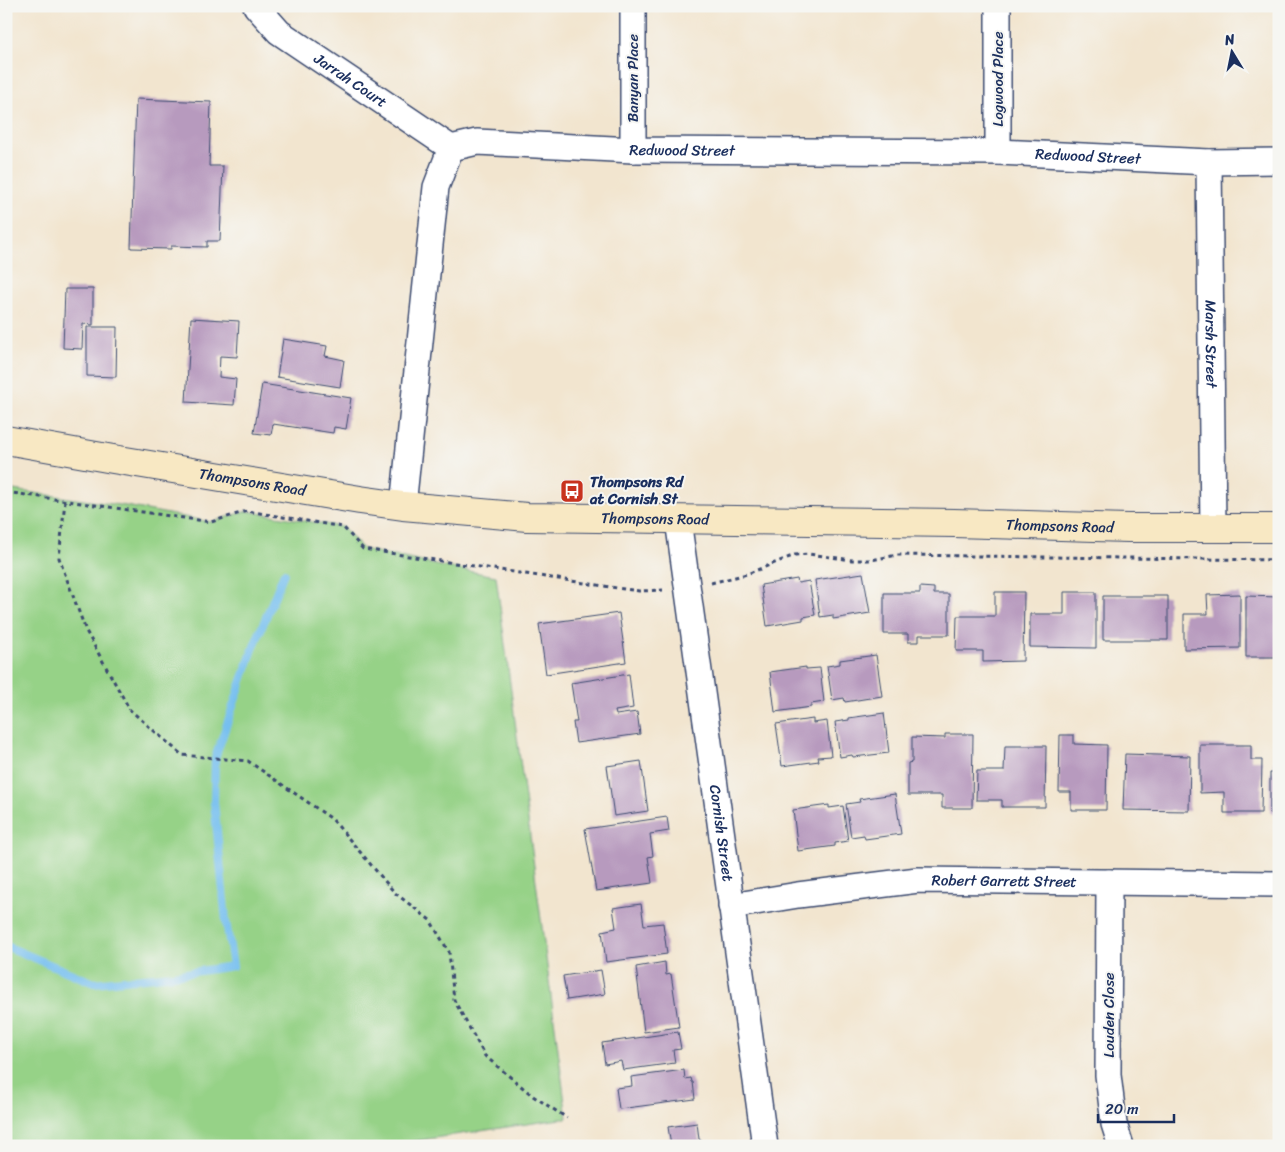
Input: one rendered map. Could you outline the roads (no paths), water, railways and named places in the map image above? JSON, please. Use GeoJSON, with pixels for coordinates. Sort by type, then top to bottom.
{"type":"FeatureCollection","features":[{"type":"Feature","properties":{"kind":"street","name":"Jarrah Court"},"geometry":{"type":"LineString","coordinates":[[256,6],[279,32],[451,148]]}},
{"type":"Feature","properties":{"kind":"street","name":"Banyan Place"},"geometry":{"type":"LineString","coordinates":[[633,6],[633,150]]}},
{"type":"Feature","properties":{"kind":"street","name":"Logwood Place"},"geometry":{"type":"LineString","coordinates":[[998,6],[998,152]]}},
{"type":"Feature","properties":{"kind":"street","name":"Redwood Street"},"geometry":{"type":"LineString","coordinates":[[451,148],[477,142],[633,150],[998,152],[1210,162],[1279,162]]}},
{"type":"Feature","properties":{"kind":"street"},"geometry":{"type":"LineString","coordinates":[[403,506],[436,187],[451,148]]}},
{"type":"Feature","properties":{"kind":"street","name":"Marsh Street"},"geometry":{"type":"LineString","coordinates":[[1210,162],[1213,528]]}},
{"type":"Feature","properties":{"kind":"street","name":"Thompsons Road"},"geometry":{"type":"LineString","coordinates":[[6,440],[113,460],[403,506],[526,517],[954,523],[1128,528],[1279,528]]}},
{"type":"Feature","properties":{"kind":"street","name":"Cornish Street"},"geometry":{"type":"LineString","coordinates":[[678,520],[765,1146]]}},
{"type":"Feature","properties":{"kind":"street","name":"Robert Garrett Street"},"geometry":{"type":"LineString","coordinates":[[731,906],[798,895],[918,880],[1279,884]]}},
{"type":"Feature","properties":{"kind":"street","name":"Louden Close"},"geometry":{"type":"LineString","coordinates":[[1109,882],[1108,1075],[1114,1124],[1121,1146]]}},
{"type":"Feature","properties":{"kind":"waterway"},"geometry":{"type":"LineString","coordinates":[[6,946],[94,983],[174,975],[233,966],[226,921],[214,802],[215,758],[253,649],[284,573]]}},
{"type":"Feature","properties":{"kind":"place","name":"Thompsons Rd at Cornish St"},"geometry":{"type":"Point","coordinates":[572,491]}}]}
